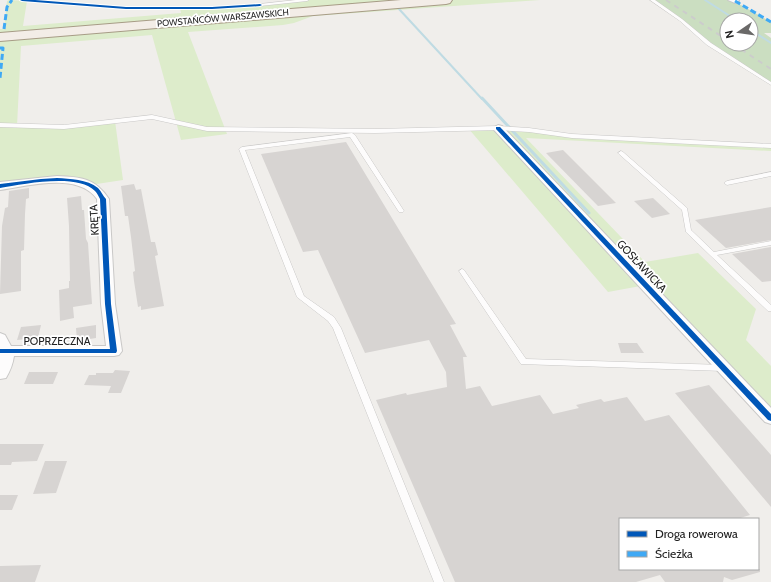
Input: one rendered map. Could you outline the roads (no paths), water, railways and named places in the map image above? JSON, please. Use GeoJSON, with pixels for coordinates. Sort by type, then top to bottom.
{"type":"FeatureCollection","features":[{"type":"Feature","properties":{"kind":"main road","name":"POWSTAŃCÓW WARSZAWSKICH"},"geometry":{"type":"LineString","coordinates":[[0,37],[446,0]]}},
{"type":"Feature","properties":{"kind":"street","name":"GOSŁAWICKA"},"geometry":{"type":"LineString","coordinates":[[498,128],[771,418]]}},
{"type":"Feature","properties":{"kind":"street","name":"KRĘTA"},"geometry":{"type":"LineString","coordinates":[[0,186],[46,180],[66,180],[80,181],[101,192],[104,199],[108,304],[114,351]]}},
{"type":"Feature","properties":{"kind":"street","name":"POPRZECZNA"},"geometry":{"type":"LineString","coordinates":[[2,346],[114,351]]}},
{"type":"Feature","properties":{"kind":"street"},"geometry":{"type":"LineString","coordinates":[[0,374],[6,363],[2,346]]}},
{"type":"Feature","properties":{"kind":"lane"},"geometry":{"type":"LineString","coordinates":[[260,4],[307,0]]}},
{"type":"Feature","properties":{"kind":"lane"},"geometry":{"type":"LineString","coordinates":[[652,0],[681,20],[709,44],[771,84]]}},
{"type":"Feature","properties":{"kind":"lane"},"geometry":{"type":"LineString","coordinates":[[0,125],[64,127],[152,117],[207,129],[375,131],[498,128],[529,130],[572,136],[771,146]]}},
{"type":"Feature","properties":{"kind":"lane"},"geometry":{"type":"LineString","coordinates":[[401,212],[352,135],[242,148],[301,297],[331,319],[337,328],[439,582]]}},
{"type":"Feature","properties":{"kind":"lane"},"geometry":{"type":"LineString","coordinates":[[621,153],[685,209],[688,231],[771,309]]}},
{"type":"Feature","properties":{"kind":"lane"},"geometry":{"type":"LineString","coordinates":[[727,183],[771,174]]}},
{"type":"Feature","properties":{"kind":"lane"},"geometry":{"type":"LineString","coordinates":[[712,254],[771,243]]}},
{"type":"Feature","properties":{"kind":"lane"},"geometry":{"type":"LineString","coordinates":[[462,271],[524,362],[724,368]]}},
{"type":"Feature","properties":{"kind":"waterway"},"geometry":{"type":"LineString","coordinates":[[705,0],[724,12]]}},
{"type":"Feature","properties":{"kind":"waterway"},"geometry":{"type":"LineString","coordinates":[[399,9],[482,99]]}},
{"type":"Feature","properties":{"kind":"waterway"},"geometry":{"type":"LineString","coordinates":[[759,35],[771,43]]}},
{"type":"Feature","properties":{"kind":"waterway"},"geometry":{"type":"LineString","coordinates":[[482,98],[589,213]]}},
{"type":"Feature","properties":{"kind":"railway"},"geometry":{"type":"LineString","coordinates":[[666,0],[719,35]]}},
{"type":"Feature","properties":{"kind":"railway"},"geometry":{"type":"LineString","coordinates":[[745,52],[771,69]]}}]}
